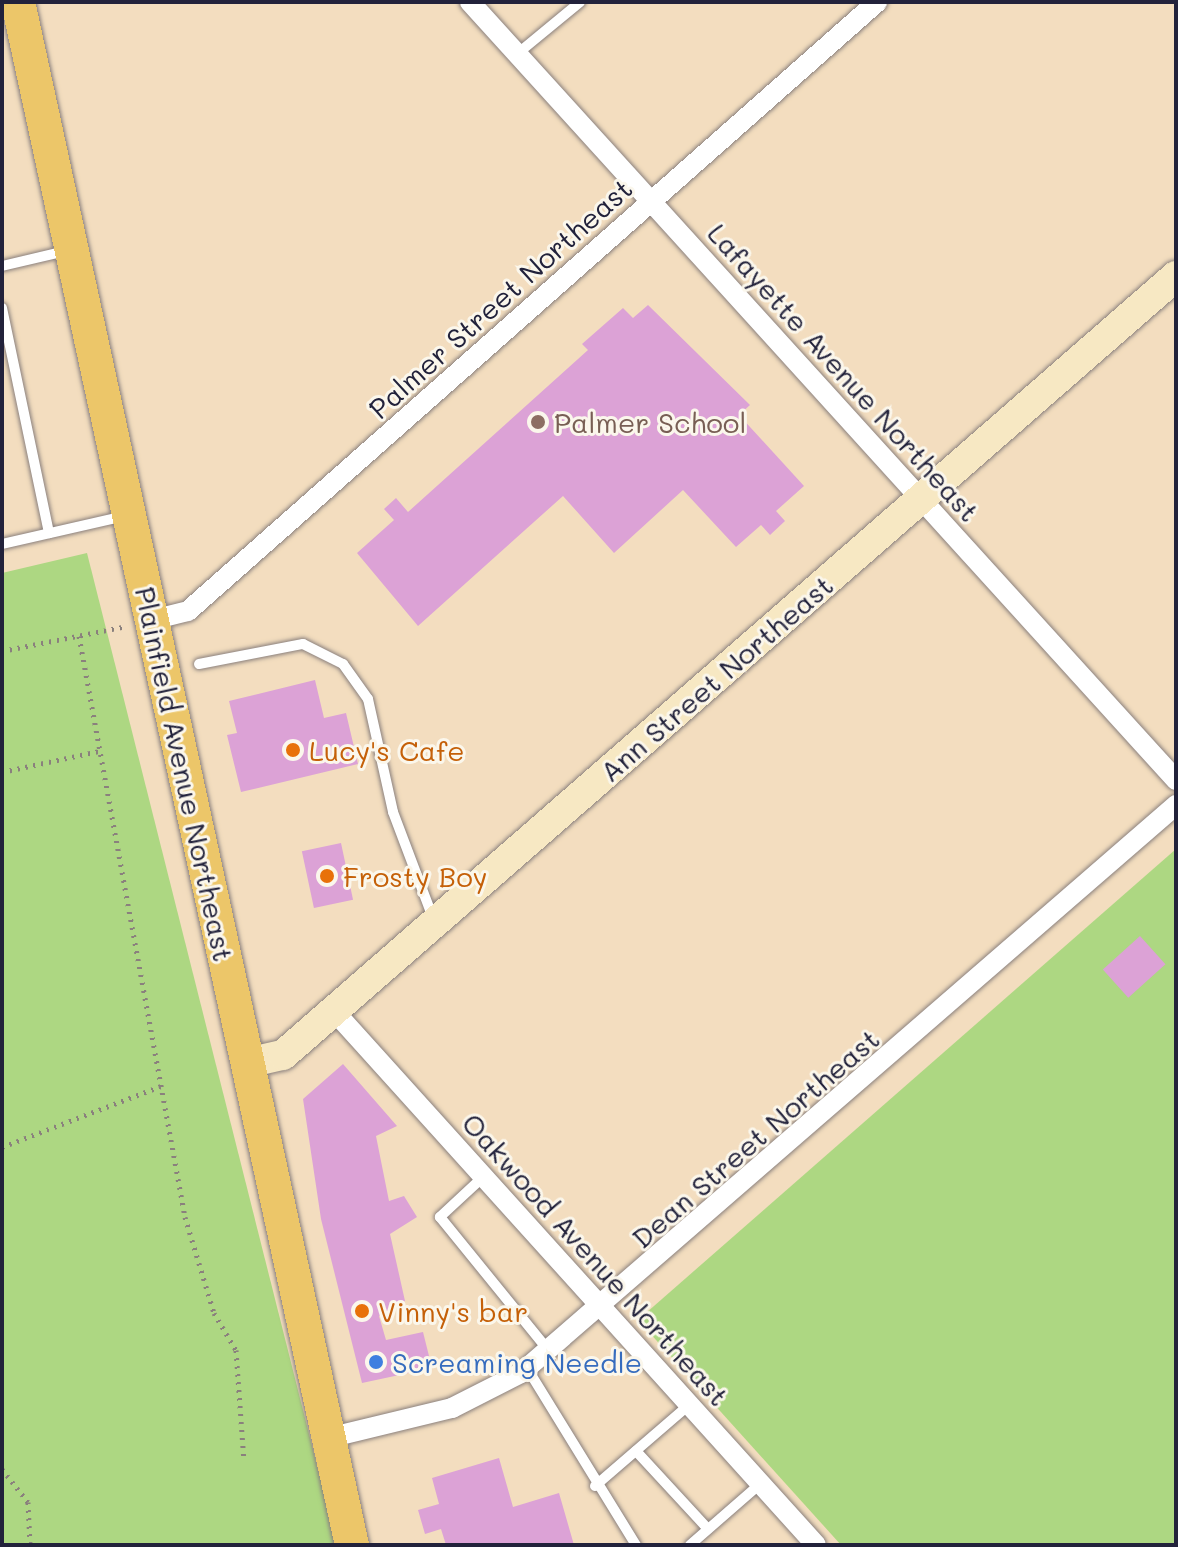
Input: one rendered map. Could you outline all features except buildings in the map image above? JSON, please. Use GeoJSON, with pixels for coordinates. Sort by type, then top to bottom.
{"type":"FeatureCollection","features":[{"type":"Feature","properties":{"kind":"main road","name":"Plainfield Avenue Northeast"},"geometry":{"type":"LineString","coordinates":[[18,2],[352,1545]]}},
{"type":"Feature","properties":{"kind":"main road","name":"Ann Street Northeast"},"geometry":{"type":"LineString","coordinates":[[247,1063],[283,1055],[1176,276]]}},
{"type":"Feature","properties":{"kind":"street","name":"Lafayette Avenue Northeast"},"geometry":{"type":"LineString","coordinates":[[470,2],[1176,780]]}},
{"type":"Feature","properties":{"kind":"street","name":"Palmer Street Northeast"},"geometry":{"type":"LineString","coordinates":[[152,620],[188,611],[877,2]]}},
{"type":"Feature","properties":{"kind":"street","name":"Dean Street Northeast"},"geometry":{"type":"LineString","coordinates":[[328,1438],[452,1408],[527,1368],[601,1309],[1176,805]]}},
{"type":"Feature","properties":{"kind":"street","name":"Oakwood Avenue Northeast"},"geometry":{"type":"LineString","coordinates":[[334,1011],[816,1545]]}},
{"type":"Feature","properties":{"kind":"lane"},"geometry":{"type":"LineString","coordinates":[[517,54],[580,2]]}},
{"type":"Feature","properties":{"kind":"lane"},"geometry":{"type":"LineString","coordinates":[[2,266],[72,249]]}},
{"type":"Feature","properties":{"kind":"lane"},"geometry":{"type":"LineString","coordinates":[[2,308],[49,533]]}},
{"type":"Feature","properties":{"kind":"lane"},"geometry":{"type":"LineString","coordinates":[[2,544],[129,515]]}},
{"type":"Feature","properties":{"kind":"lane"},"geometry":{"type":"LineString","coordinates":[[199,664],[303,644],[343,664],[368,699],[393,812],[435,923]]}},
{"type":"Feature","properties":{"kind":"lane"},"geometry":{"type":"LineString","coordinates":[[483,1177],[440,1217],[549,1351]]}},
{"type":"Feature","properties":{"kind":"lane"},"geometry":{"type":"LineString","coordinates":[[527,1368],[595,1486],[636,1545]]}},
{"type":"Feature","properties":{"kind":"lane"},"geometry":{"type":"LineString","coordinates":[[595,1486],[689,1405]]}},
{"type":"Feature","properties":{"kind":"lane"},"geometry":{"type":"LineString","coordinates":[[636,1451],[708,1529]]}},
{"type":"Feature","properties":{"kind":"lane"},"geometry":{"type":"LineString","coordinates":[[690,1545],[761,1483]]}},
{"type":"Feature","properties":{"kind":"path"},"geometry":{"type":"LineString","coordinates":[[2,651],[152,620]]}},
{"type":"Feature","properties":{"kind":"path"},"geometry":{"type":"LineString","coordinates":[[79,636],[185,1217],[214,1313],[236,1350],[244,1461]]}},
{"type":"Feature","properties":{"kind":"path"},"geometry":{"type":"LineString","coordinates":[[2,772],[99,751]]}},
{"type":"Feature","properties":{"kind":"path"},"geometry":{"type":"LineString","coordinates":[[2,1147],[133,1090],[161,1086]]}},
{"type":"Feature","properties":{"kind":"path"},"geometry":{"type":"LineString","coordinates":[[2,1469],[28,1502],[30,1545]]}},
{"type":"Feature","properties":{"kind":"green space"},"geometry":{"type":"Polygon","coordinates":[[[87,553],[337,1545],[2,1545],[2,573],[87,553]]]}},
{"type":"Feature","properties":{"kind":"green space"},"geometry":{"type":"Polygon","coordinates":[[[1176,849],[1176,1545],[841,1545],[638,1320],[1176,849]]]}},
{"type":"Feature","properties":{"kind":"place","name":"Palmer School"},"geometry":{"type":"Point","coordinates":[538,422]}},
{"type":"Feature","properties":{"kind":"place","name":"Lucy's Cafe"},"geometry":{"type":"Point","coordinates":[293,750]}},
{"type":"Feature","properties":{"kind":"place","name":"Frosty Boy"},"geometry":{"type":"Point","coordinates":[327,876]}},
{"type":"Feature","properties":{"kind":"place","name":"Vinny's bar"},"geometry":{"type":"Point","coordinates":[362,1311]}},
{"type":"Feature","properties":{"kind":"place","name":"Screaming Needle"},"geometry":{"type":"Point","coordinates":[376,1362]}}]}
